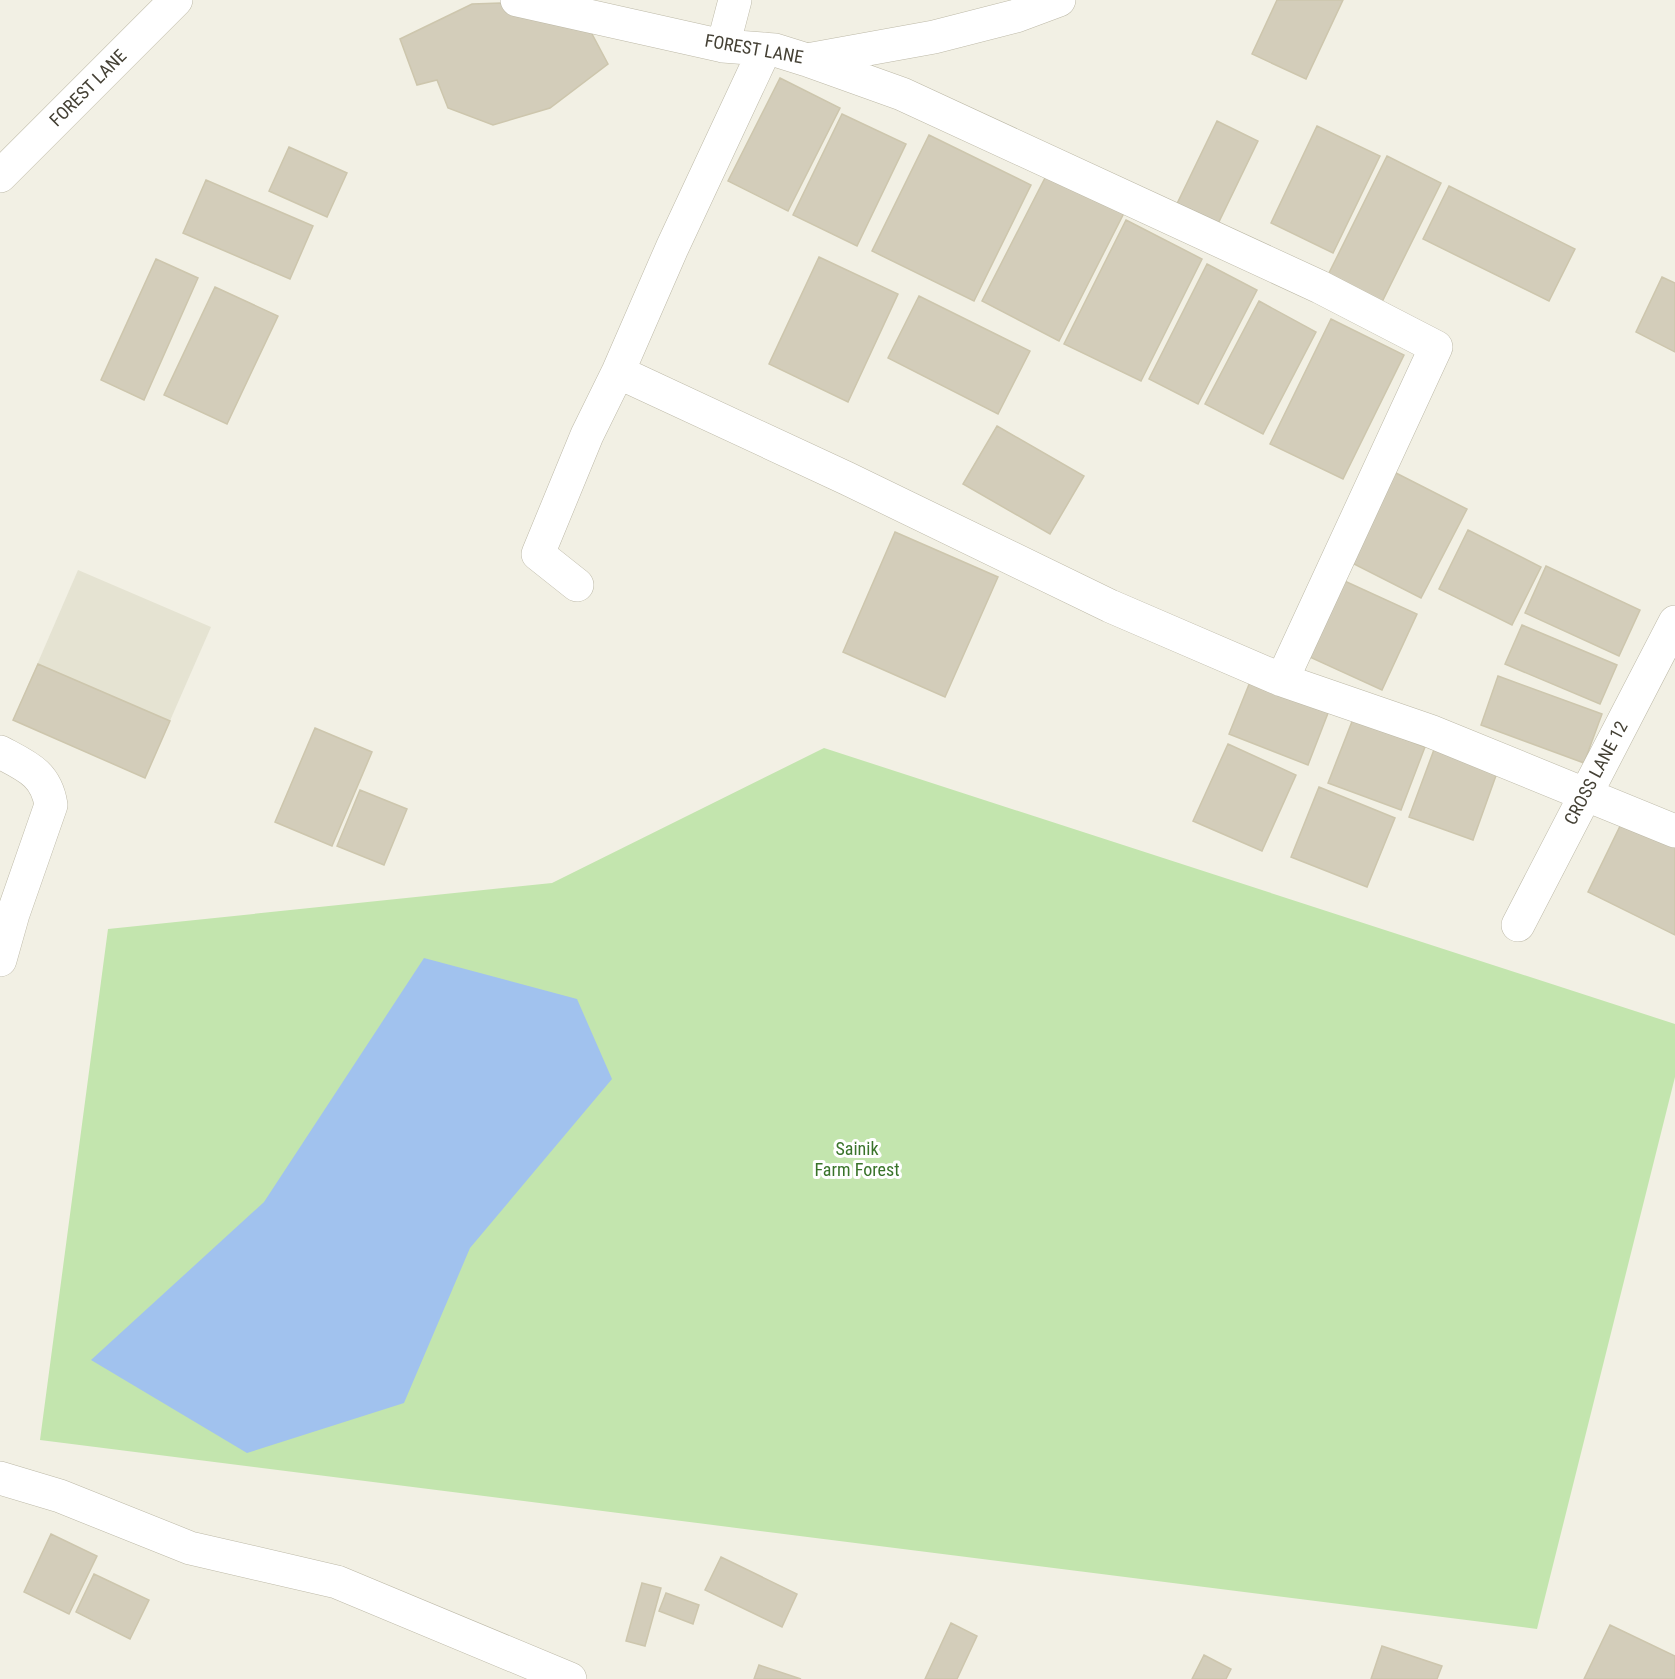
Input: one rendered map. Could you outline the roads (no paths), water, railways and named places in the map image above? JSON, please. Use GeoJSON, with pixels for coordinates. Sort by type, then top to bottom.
{"type":"FeatureCollection","features":[{"type":"Feature","properties":{"kind":"street","name":"FOREST LANE"},"geometry":{"type":"LineString","coordinates":[[0,176],[176,0]]}},
{"type":"Feature","properties":{"kind":"street","name":"FOREST LANE"},"geometry":{"type":"LineString","coordinates":[[518,0],[723,46],[765,50],[807,60],[934,37],[1016,16],[1059,0]]}},
{"type":"Feature","properties":{"kind":"street"},"geometry":{"type":"LineString","coordinates":[[723,46],[735,0]]}},
{"type":"Feature","properties":{"kind":"street"},"geometry":{"type":"LineString","coordinates":[[577,585],[538,554],[587,435],[765,50]]}},
{"type":"Feature","properties":{"kind":"street"},"geometry":{"type":"LineString","coordinates":[[807,60],[902,94],[1320,287],[1436,346],[1282,680]]}},
{"type":"Feature","properties":{"kind":"street"},"geometry":{"type":"LineString","coordinates":[[618,372],[846,478],[1110,606],[1282,680],[1430,731],[1675,831]]}},
{"type":"Feature","properties":{"kind":"street","name":"CROSS LANE 12"},"geometry":{"type":"LineString","coordinates":[[1518,925],[1675,622]]}},
{"type":"Feature","properties":{"kind":"street"},"geometry":{"type":"LineString","coordinates":[[0,752],[40,777],[48,788],[51,805],[13,914],[0,960]]}},
{"type":"Feature","properties":{"kind":"street"},"geometry":{"type":"LineString","coordinates":[[0,1478],[60,1496],[190,1548],[337,1582],[570,1679]]}},
{"type":"Feature","properties":{"kind":"water"},"geometry":{"type":"Polygon","coordinates":[[[424,958],[577,999],[612,1079],[470,1248],[404,1403],[247,1453],[91,1360],[264,1202],[424,958]]]}},
{"type":"Feature","properties":{"kind":"park label","name":"Sainik Farm Forest"},"geometry":{"type":"Point","coordinates":[857,1159]}}]}
